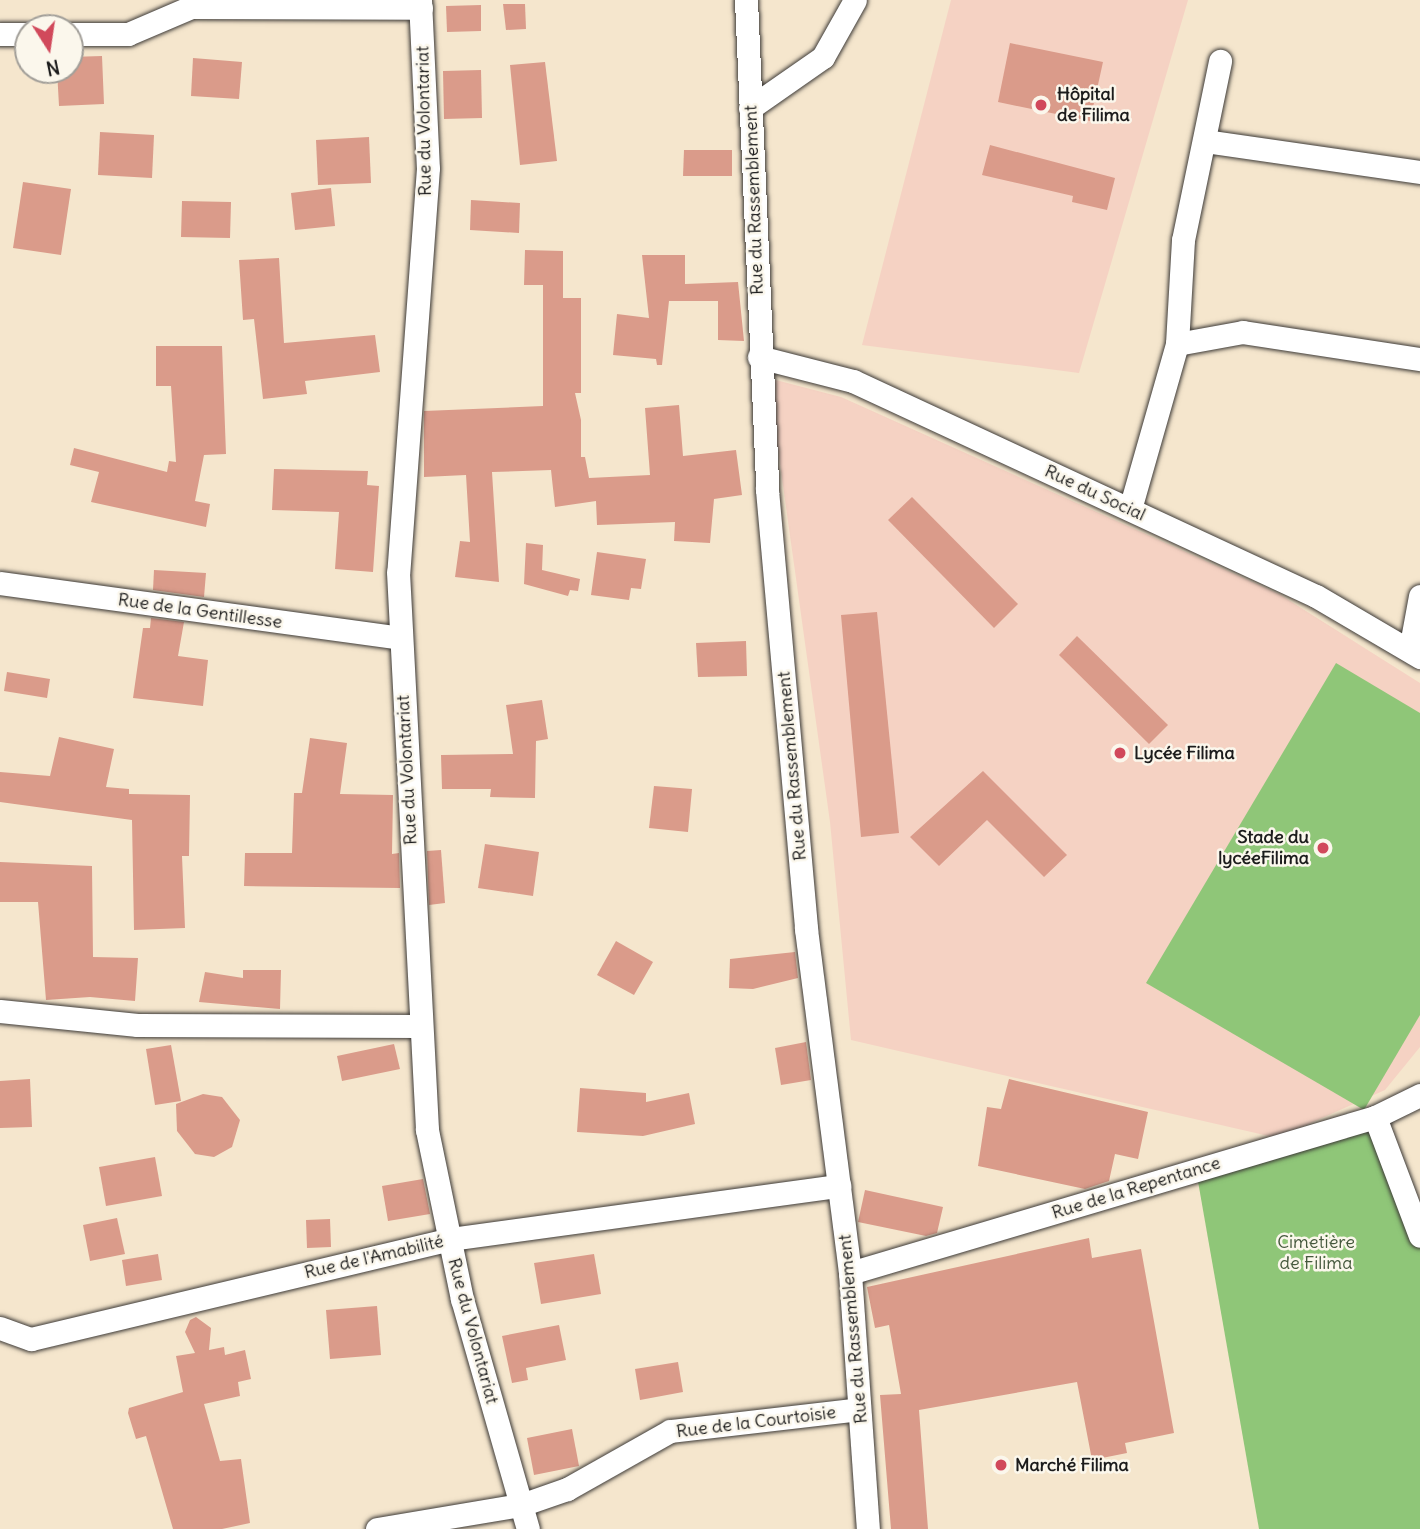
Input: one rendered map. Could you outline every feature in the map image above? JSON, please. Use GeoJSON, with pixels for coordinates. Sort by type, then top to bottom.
{"type":"FeatureCollection","features":[{"type":"Feature","properties":{"kind":"street","name":"Rue du Rassemblement"},"geometry":{"type":"LineString","coordinates":[[746,0],[759,357],[806,929],[850,1273],[868,1529]]}},
{"type":"Feature","properties":{"kind":"street"},"geometry":{"type":"LineString","coordinates":[[750,108],[823,57],[856,0]]}},
{"type":"Feature","properties":{"kind":"street"},"geometry":{"type":"LineString","coordinates":[[84,34],[128,34],[191,7],[421,4]]}},
{"type":"Feature","properties":{"kind":"street","name":"Rue du Volontariat"},"geometry":{"type":"LineString","coordinates":[[421,4],[428,169],[398,572],[426,1130],[450,1239],[528,1529]]}},
{"type":"Feature","properties":{"kind":"street"},"geometry":{"type":"LineString","coordinates":[[1130,509],[1177,344],[1183,240],[1220,61]]}},
{"type":"Feature","properties":{"kind":"street"},"geometry":{"type":"LineString","coordinates":[[1205,141],[1420,172]]}},
{"type":"Feature","properties":{"kind":"street"},"geometry":{"type":"LineString","coordinates":[[1177,344],[1243,332],[1420,359]]}},
{"type":"Feature","properties":{"kind":"street","name":"Rue du Social"},"geometry":{"type":"LineString","coordinates":[[759,357],[853,381],[1316,596],[1415,653]]}},
{"type":"Feature","properties":{"kind":"street","name":"Rue de la Gentillesse"},"geometry":{"type":"LineString","coordinates":[[0,583],[401,638]]}},
{"type":"Feature","properties":{"kind":"street"},"geometry":{"type":"LineString","coordinates":[[1415,653],[1420,596]]}},
{"type":"Feature","properties":{"kind":"street"},"geometry":{"type":"LineString","coordinates":[[0,1011],[137,1025],[420,1027]]}},
{"type":"Feature","properties":{"kind":"street","name":"Rue de la Repentance"},"geometry":{"type":"LineString","coordinates":[[850,1273],[1375,1116],[1420,1095]]}},
{"type":"Feature","properties":{"kind":"street"},"geometry":{"type":"LineString","coordinates":[[1375,1116],[1420,1236]]}},
{"type":"Feature","properties":{"kind":"street","name":"Rue de l'Amabilité"},"geometry":{"type":"LineString","coordinates":[[0,1328],[31,1339],[450,1239],[839,1186]]}},
{"type":"Feature","properties":{"kind":"street","name":"Rue de la Courtoisie"},"geometry":{"type":"LineString","coordinates":[[377,1529],[521,1505],[567,1489],[670,1431],[859,1409]]}},
{"type":"Feature","properties":{"kind":"shaded area","name":"Hôpital de Filima"},"geometry":{"type":"Polygon","coordinates":[[[951,0],[1188,0],[1079,373],[862,345],[951,0]]]}},
{"type":"Feature","properties":{"kind":"shaded area","name":"Lycée Filima"},"geometry":{"type":"Polygon","coordinates":[[[768,378],[841,397],[1279,594],[1420,683],[1420,1047],[1385,1090],[1277,1138],[851,1040],[830,822],[768,378]]]}},
{"type":"Feature","properties":{"kind":"green space","name":"Stade du lycéeFilima"},"geometry":{"type":"Polygon","coordinates":[[[1336,663],[1420,713],[1420,1015],[1364,1110],[1146,983],[1336,663]]]}},
{"type":"Feature","properties":{"kind":"green space","name":"Cimetière de Filima"},"geometry":{"type":"Polygon","coordinates":[[[1375,1117],[1420,1236],[1420,1529],[1259,1529],[1196,1170],[1375,1117]]]}},
{"type":"Feature","properties":{"kind":"building"},"geometry":{"type":"Polygon","coordinates":[[[503,4],[525,4],[526,29],[506,30],[503,4]]]}},
{"type":"Feature","properties":{"kind":"building"},"geometry":{"type":"Polygon","coordinates":[[[481,5],[481,31],[447,32],[446,6],[481,5]]]}},
{"type":"Feature","properties":{"kind":"building"},"geometry":{"type":"Polygon","coordinates":[[[1010,43],[1103,62],[1090,121],[998,102],[1010,43]]]}},
{"type":"Feature","properties":{"kind":"building"},"geometry":{"type":"Polygon","coordinates":[[[102,56],[104,104],[59,106],[58,84],[84,84],[84,57],[102,56]]]}},
{"type":"Feature","properties":{"kind":"building"},"geometry":{"type":"Polygon","coordinates":[[[193,58],[242,62],[239,99],[191,96],[193,58]]]}},
{"type":"Feature","properties":{"kind":"building"},"geometry":{"type":"Polygon","coordinates":[[[545,62],[557,161],[520,165],[510,65],[545,62]]]}},
{"type":"Feature","properties":{"kind":"building"},"geometry":{"type":"Polygon","coordinates":[[[481,70],[482,118],[444,119],[443,71],[481,70]]]}},
{"type":"Feature","properties":{"kind":"building"},"geometry":{"type":"Polygon","coordinates":[[[100,132],[154,135],[152,178],[98,175],[100,132]]]}},
{"type":"Feature","properties":{"kind":"building"},"geometry":{"type":"Polygon","coordinates":[[[369,137],[371,183],[318,185],[316,140],[369,137]]]}},
{"type":"Feature","properties":{"kind":"building"},"geometry":{"type":"Polygon","coordinates":[[[990,145],[1115,178],[1107,210],[1072,202],[1073,196],[982,175],[990,145]]]}},
{"type":"Feature","properties":{"kind":"building"},"geometry":{"type":"Polygon","coordinates":[[[684,150],[732,150],[732,176],[683,176],[684,150]]]}},
{"type":"Feature","properties":{"kind":"building"},"geometry":{"type":"Polygon","coordinates":[[[23,182],[71,189],[61,255],[13,248],[23,182]]]}},
{"type":"Feature","properties":{"kind":"building"},"geometry":{"type":"Polygon","coordinates":[[[331,188],[335,226],[295,230],[291,193],[331,188]]]}},
{"type":"Feature","properties":{"kind":"building"},"geometry":{"type":"Polygon","coordinates":[[[471,200],[520,203],[519,233],[470,230],[471,200]]]}},
{"type":"Feature","properties":{"kind":"building"},"geometry":{"type":"Polygon","coordinates":[[[182,201],[231,202],[230,238],[181,237],[182,201]]]}},
{"type":"Feature","properties":{"kind":"building"},"geometry":{"type":"Polygon","coordinates":[[[525,250],[563,251],[563,298],[581,298],[581,393],[575,393],[581,420],[581,457],[585,457],[589,478],[650,475],[645,408],[679,405],[683,456],[736,450],[742,495],[714,499],[710,543],[674,541],[675,522],[597,525],[596,501],[555,507],[551,470],[492,472],[499,582],[455,577],[460,541],[470,542],[466,475],[424,477],[424,411],[543,406],[543,285],[524,285],[525,250]]]}},
{"type":"Feature","properties":{"kind":"building"},"geometry":{"type":"Polygon","coordinates":[[[642,255],[685,255],[685,284],[738,282],[744,341],[718,340],[718,301],[669,301],[662,365],[657,365],[656,359],[613,355],[617,314],[649,318],[642,255]]]}},
{"type":"Feature","properties":{"kind":"building"},"geometry":{"type":"Polygon","coordinates":[[[279,258],[284,343],[375,335],[380,372],[305,381],[307,394],[263,399],[254,319],[243,320],[239,260],[279,258]]]}},
{"type":"Feature","properties":{"kind":"building"},"geometry":{"type":"Polygon","coordinates":[[[156,346],[222,346],[226,454],[204,455],[195,501],[210,504],[206,527],[91,502],[99,472],[70,465],[74,448],[167,472],[169,461],[176,462],[171,386],[156,386],[156,346]]]}},
{"type":"Feature","properties":{"kind":"building"},"geometry":{"type":"Polygon","coordinates":[[[274,469],[368,471],[367,485],[379,486],[373,572],[335,569],[339,512],[272,510],[274,469]]]}},
{"type":"Feature","properties":{"kind":"building"},"geometry":{"type":"Polygon","coordinates":[[[912,497],[1018,604],[994,628],[888,520],[912,497]]]}},
{"type":"Feature","properties":{"kind":"building"},"geometry":{"type":"Polygon","coordinates":[[[526,543],[543,545],[542,570],[580,579],[578,591],[570,590],[568,596],[524,584],[526,543]]]}},
{"type":"Feature","properties":{"kind":"building"},"geometry":{"type":"Polygon","coordinates":[[[597,552],[646,559],[641,589],[631,588],[629,600],[591,595],[597,552]]]}},
{"type":"Feature","properties":{"kind":"building"},"geometry":{"type":"Polygon","coordinates":[[[154,570],[206,573],[204,597],[153,590],[154,570]]]}},
{"type":"Feature","properties":{"kind":"building"},"geometry":{"type":"Polygon","coordinates":[[[877,612],[899,833],[861,837],[841,615],[877,612]]]}},
{"type":"Feature","properties":{"kind":"building"},"geometry":{"type":"Polygon","coordinates":[[[151,618],[184,622],[178,656],[208,660],[203,706],[133,698],[143,628],[150,628],[151,618]]]}},
{"type":"Feature","properties":{"kind":"building"},"geometry":{"type":"Polygon","coordinates":[[[1077,636],[1168,725],[1149,744],[1059,655],[1077,636]]]}},
{"type":"Feature","properties":{"kind":"building"},"geometry":{"type":"Polygon","coordinates":[[[746,641],[747,676],[698,677],[696,643],[746,641]]]}},
{"type":"Feature","properties":{"kind":"building"},"geometry":{"type":"Polygon","coordinates":[[[7,672],[50,679],[47,698],[4,691],[7,672]]]}},
{"type":"Feature","properties":{"kind":"building"},"geometry":{"type":"Polygon","coordinates":[[[542,700],[548,739],[536,741],[535,798],[490,797],[491,789],[442,789],[441,755],[513,754],[506,705],[542,700]]]}},
{"type":"Feature","properties":{"kind":"building"},"geometry":{"type":"Polygon","coordinates":[[[59,737],[114,749],[106,787],[129,789],[129,794],[190,795],[189,856],[182,856],[185,928],[134,930],[132,820],[0,802],[0,772],[50,776],[59,737]]]}},
{"type":"Feature","properties":{"kind":"building"},"geometry":{"type":"Polygon","coordinates":[[[310,738],[347,743],[340,794],[393,795],[392,854],[399,853],[400,888],[244,886],[245,853],[292,853],[294,793],[302,793],[310,738]]]}},
{"type":"Feature","properties":{"kind":"building"},"geometry":{"type":"Polygon","coordinates":[[[983,771],[1067,855],[1044,877],[987,820],[939,866],[910,837],[983,771]]]}},
{"type":"Feature","properties":{"kind":"building"},"geometry":{"type":"Polygon","coordinates":[[[654,786],[692,789],[688,832],[649,828],[654,786]]]}},
{"type":"Feature","properties":{"kind":"building"},"geometry":{"type":"Polygon","coordinates":[[[485,844],[539,852],[533,896],[478,888],[485,844]]]}},
{"type":"Feature","properties":{"kind":"building"},"geometry":{"type":"Polygon","coordinates":[[[441,850],[445,903],[429,905],[427,851],[441,850]]]}},
{"type":"Feature","properties":{"kind":"building"},"geometry":{"type":"Polygon","coordinates":[[[0,862],[92,866],[93,957],[138,958],[135,1001],[90,997],[46,1000],[38,902],[0,902],[0,862]]]}},
{"type":"Feature","properties":{"kind":"building"},"geometry":{"type":"Polygon","coordinates":[[[616,941],[653,962],[634,995],[597,975],[616,941]]]}},
{"type":"Feature","properties":{"kind":"building"},"geometry":{"type":"Polygon","coordinates":[[[795,952],[798,978],[753,989],[729,988],[730,959],[795,952]]]}},
{"type":"Feature","properties":{"kind":"building"},"geometry":{"type":"Polygon","coordinates":[[[243,970],[281,970],[280,1009],[199,1002],[205,972],[243,978],[243,970]]]}},
{"type":"Feature","properties":{"kind":"building"},"geometry":{"type":"Polygon","coordinates":[[[806,1042],[811,1080],[781,1085],[775,1048],[806,1042]]]}},
{"type":"Feature","properties":{"kind":"building"},"geometry":{"type":"Polygon","coordinates":[[[394,1044],[400,1069],[342,1081],[337,1056],[394,1044]]]}},
{"type":"Feature","properties":{"kind":"building"},"geometry":{"type":"Polygon","coordinates":[[[171,1045],[181,1101],[155,1105],[146,1049],[171,1045]]]}},
{"type":"Feature","properties":{"kind":"building"},"geometry":{"type":"Polygon","coordinates":[[[30,1079],[32,1127],[0,1128],[0,1081],[30,1079]]]}},
{"type":"Feature","properties":{"kind":"building"},"geometry":{"type":"Polygon","coordinates":[[[1009,1079],[1148,1112],[1138,1159],[1115,1154],[1109,1181],[1085,1189],[978,1166],[987,1107],[1001,1109],[1009,1079]]]}},
{"type":"Feature","properties":{"kind":"building"},"geometry":{"type":"Polygon","coordinates":[[[580,1088],[646,1093],[646,1102],[689,1093],[695,1124],[643,1136],[577,1132],[580,1088]]]}},
{"type":"Feature","properties":{"kind":"building"},"geometry":{"type":"Polygon","coordinates":[[[203,1094],[222,1097],[240,1120],[232,1147],[214,1157],[195,1154],[177,1131],[176,1104],[203,1094]]]}},
{"type":"Feature","properties":{"kind":"building"},"geometry":{"type":"Polygon","coordinates":[[[155,1157],[162,1196],[106,1206],[99,1167],[155,1157]]]}},
{"type":"Feature","properties":{"kind":"building"},"geometry":{"type":"Polygon","coordinates":[[[423,1179],[430,1214],[388,1221],[382,1186],[423,1179]]]}},
{"type":"Feature","properties":{"kind":"building"},"geometry":{"type":"Polygon","coordinates":[[[865,1190],[943,1207],[937,1233],[926,1236],[858,1222],[865,1190]]]}},
{"type":"Feature","properties":{"kind":"building"},"geometry":{"type":"Polygon","coordinates":[[[117,1218],[125,1254],[90,1261],[83,1225],[117,1218]]]}},
{"type":"Feature","properties":{"kind":"building"},"geometry":{"type":"Polygon","coordinates":[[[330,1219],[331,1247],[307,1248],[306,1220],[330,1219]]]}},
{"type":"Feature","properties":{"kind":"building"},"geometry":{"type":"Polygon","coordinates":[[[1089,1238],[1092,1258],[1141,1249],[1174,1433],[1125,1443],[1127,1453],[1092,1460],[1077,1382],[919,1410],[928,1529],[891,1529],[880,1395],[901,1394],[889,1325],[875,1328],[867,1287],[1089,1238]]]}},
{"type":"Feature","properties":{"kind":"building"},"geometry":{"type":"Polygon","coordinates":[[[158,1254],[162,1280],[126,1286],[122,1260],[158,1254]]]}},
{"type":"Feature","properties":{"kind":"building"},"geometry":{"type":"Polygon","coordinates":[[[594,1254],[601,1294],[541,1304],[534,1263],[594,1254]]]}},
{"type":"Feature","properties":{"kind":"building"},"geometry":{"type":"Polygon","coordinates":[[[377,1306],[381,1355],[330,1359],[326,1310],[377,1306]]]}},
{"type":"Feature","properties":{"kind":"building"},"geometry":{"type":"Polygon","coordinates":[[[196,1317],[211,1328],[209,1350],[224,1347],[225,1355],[245,1350],[251,1379],[238,1382],[240,1396],[204,1404],[220,1461],[241,1459],[250,1523],[222,1529],[173,1529],[146,1436],[136,1439],[128,1413],[129,1408],[183,1392],[176,1356],[195,1353],[185,1332],[190,1320],[196,1317]]]}},
{"type":"Feature","properties":{"kind":"building"},"geometry":{"type":"Polygon","coordinates":[[[559,1325],[566,1360],[526,1368],[528,1380],[512,1383],[502,1336],[559,1325]]]}},
{"type":"Feature","properties":{"kind":"building"},"geometry":{"type":"Polygon","coordinates":[[[678,1362],[683,1392],[640,1400],[635,1369],[678,1362]]]}},
{"type":"Feature","properties":{"kind":"building"},"geometry":{"type":"Polygon","coordinates":[[[572,1429],[579,1466],[534,1475],[527,1438],[572,1429]]]}},
{"type":"Feature","properties":{"kind":"place","name":"Hôpital de Filima"},"geometry":{"type":"Point","coordinates":[1041,105]}},
{"type":"Feature","properties":{"kind":"place","name":"Lycée Filima"},"geometry":{"type":"Point","coordinates":[1120,753]}},
{"type":"Feature","properties":{"kind":"place","name":"Stade du lycéeFilima"},"geometry":{"type":"Point","coordinates":[1323,848]}},
{"type":"Feature","properties":{"kind":"place","name":"Marché Filima"},"geometry":{"type":"Point","coordinates":[1001,1465]}}]}
